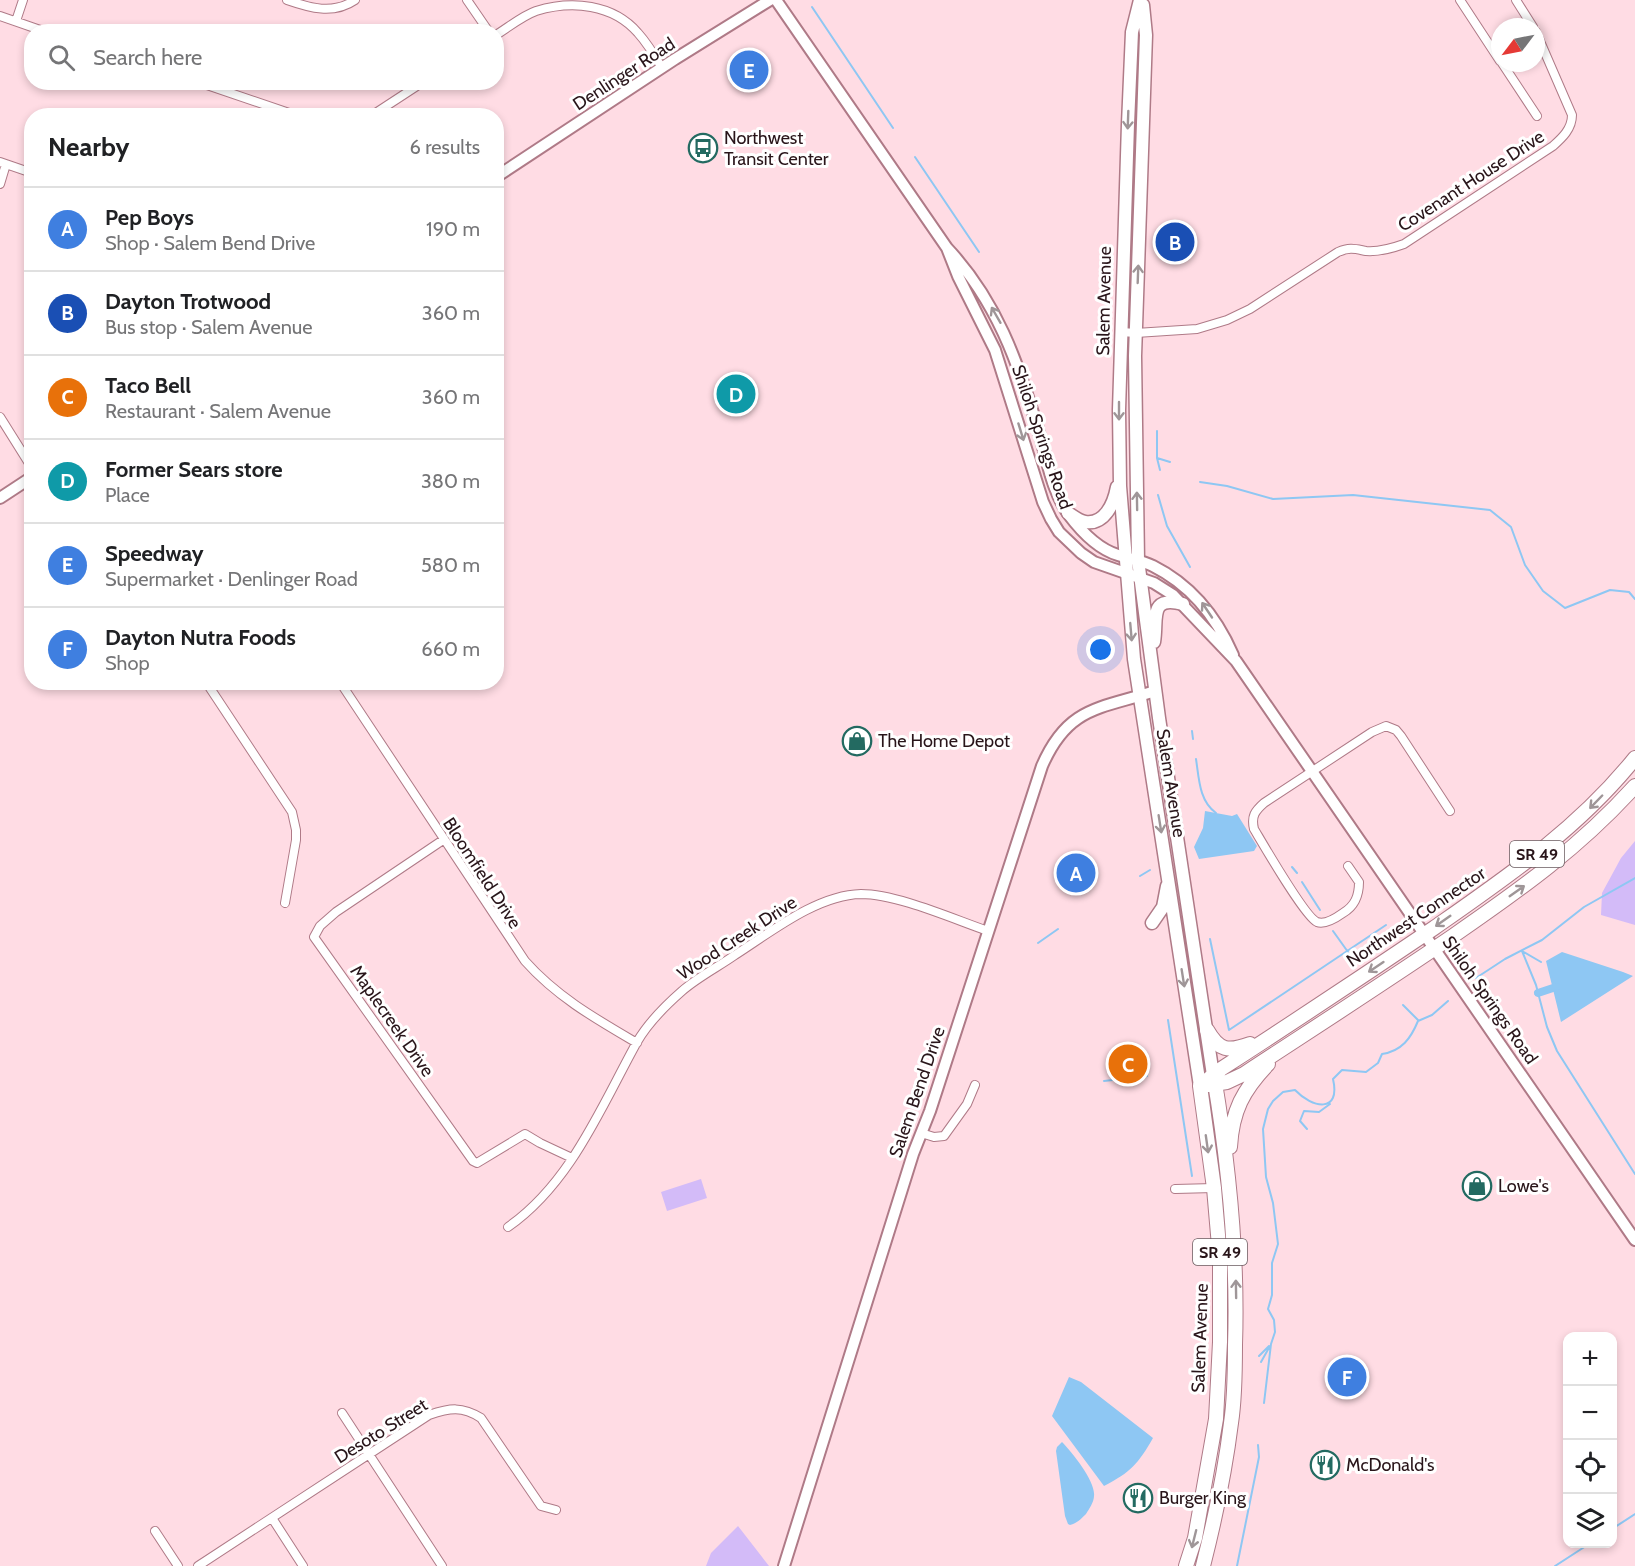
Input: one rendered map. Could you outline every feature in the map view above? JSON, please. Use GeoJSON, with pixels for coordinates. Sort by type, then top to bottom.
{"type":"FeatureCollection","features":[{"type":"Feature","properties":{"kind":"highway","name":"Northwest Connector"},"geometry":{"type":"LineString","coordinates":[[1214,1080],[1269,1037],[1509,876],[1558,837],[1600,798],[1635,758]]}},
{"type":"Feature","properties":{"kind":"highway","name":"Northwest Connector"},"geometry":{"type":"LineString","coordinates":[[1284,1048],[1528,883],[1570,851],[1635,786]]}},
{"type":"Feature","properties":{"kind":"highway"},"geometry":{"type":"LineString","coordinates":[[1207,1030],[1213,1040],[1224,1049],[1241,1047],[1269,1037]]}},
{"type":"Feature","properties":{"kind":"highway"},"geometry":{"type":"LineString","coordinates":[[1200,1086],[1214,1080],[1244,1074],[1284,1048]]}},
{"type":"Feature","properties":{"kind":"highway","name":"SR 49"},"geometry":{"type":"LineString","coordinates":[[1230,1194],[1230,1145],[1236,1109],[1247,1088],[1284,1048]]}},
{"type":"Feature","properties":{"kind":"highway","name":"Salem Avenue"},"geometry":{"type":"LineString","coordinates":[[1203,1566],[1214,1521],[1231,1421],[1236,1310],[1235,1245],[1214,1080]]}},
{"type":"Feature","properties":{"kind":"highway","name":"Salem Avenue"},"geometry":{"type":"LineString","coordinates":[[1186,1566],[1195,1538],[1216,1419],[1220,1308],[1220,1258],[1214,1188],[1200,1086]]}},
{"type":"Feature","properties":{"kind":"highway"},"geometry":{"type":"LineString","coordinates":[[1220,1308],[1227,1365],[1225,1407],[1231,1421]]}},
{"type":"Feature","properties":{"kind":"highway"},"geometry":{"type":"LineString","coordinates":[[1214,1521],[1210,1497],[1219,1435],[1216,1419]]}},
{"type":"Feature","properties":{"kind":"main road","name":"Salem Avenue"},"geometry":{"type":"LineString","coordinates":[[1141,0],[1132,39],[1121,332],[1119,410],[1124,556],[1139,696],[1200,1086]]}},
{"type":"Feature","properties":{"kind":"main road","name":"Salem Avenue"},"geometry":{"type":"LineString","coordinates":[[1141,0],[1146,35],[1134,411],[1138,560],[1150,658],[1214,1080]]}},
{"type":"Feature","properties":{"kind":"main road"},"geometry":{"type":"LineString","coordinates":[[1132,39],[1140,68],[1142,134]]}},
{"type":"Feature","properties":{"kind":"main road"},"geometry":{"type":"LineString","coordinates":[[1121,332],[1126,354],[1126,374],[1134,411]]}},
{"type":"Feature","properties":{"kind":"main road"},"geometry":{"type":"LineString","coordinates":[[1068,513],[1083,522],[1089,522],[1105,515],[1115,495],[1120,468]]}},
{"type":"Feature","properties":{"kind":"main road"},"geometry":{"type":"LineString","coordinates":[[1150,658],[1155,635],[1157,607],[1171,601],[1183,604]]}},
{"type":"Feature","properties":{"kind":"main road"},"geometry":{"type":"LineString","coordinates":[[1152,923],[1163,907],[1168,879]]}},
{"type":"Feature","properties":{"kind":"street"},"geometry":{"type":"LineString","coordinates":[[15,21],[22,0]]}},
{"type":"Feature","properties":{"kind":"street"},"geometry":{"type":"LineString","coordinates":[[287,0],[325,9],[342,7],[355,0]]}},
{"type":"Feature","properties":{"kind":"street"},"geometry":{"type":"LineString","coordinates":[[467,0],[484,24]]}},
{"type":"Feature","properties":{"kind":"street","name":"Denlinger Road"},"geometry":{"type":"LineString","coordinates":[[504,172],[770,0]]}},
{"type":"Feature","properties":{"kind":"street","name":"Shiloh Springs Road"},"geometry":{"type":"LineString","coordinates":[[776,0],[947,248],[966,267],[999,320],[1033,413],[1059,500],[1068,513],[1088,537],[1116,555],[1138,560],[1173,577],[1187,587],[1202,603],[1223,632],[1236,661],[1635,1240]]}},
{"type":"Feature","properties":{"kind":"street"},"geometry":{"type":"LineString","coordinates":[[1460,0],[1491,47]]}},
{"type":"Feature","properties":{"kind":"street"},"geometry":{"type":"LineString","coordinates":[[1515,0],[1527,18]]}},
{"type":"Feature","properties":{"kind":"street"},"geometry":{"type":"LineString","coordinates":[[504,30],[548,6],[571,2],[599,7],[620,17],[641,37],[662,68]]}},
{"type":"Feature","properties":{"kind":"street"},"geometry":{"type":"LineString","coordinates":[[0,16],[24,24]]}},
{"type":"Feature","properties":{"kind":"street","name":"Covenant House Drive"},"geometry":{"type":"LineString","coordinates":[[1121,332],[1183,330],[1212,325],[1241,314],[1338,252],[1355,248],[1367,251],[1382,250],[1404,244],[1553,146],[1567,132],[1572,115],[1545,53]]}},
{"type":"Feature","properties":{"kind":"street"},"geometry":{"type":"LineString","coordinates":[[1508,72],[1537,116]]}},
{"type":"Feature","properties":{"kind":"street"},"geometry":{"type":"LineString","coordinates":[[222,90],[274,108]]}},
{"type":"Feature","properties":{"kind":"street"},"geometry":{"type":"LineString","coordinates":[[383,108],[411,90]]}},
{"type":"Feature","properties":{"kind":"street"},"geometry":{"type":"LineString","coordinates":[[0,184],[3,163],[24,170]]}},
{"type":"Feature","properties":{"kind":"street","name":"Shiloh Springs Road"},"geometry":{"type":"LineString","coordinates":[[947,248],[958,276],[995,350],[1038,486],[1051,519],[1059,532],[1081,554],[1094,562],[1154,583],[1173,595],[1236,661]]}},
{"type":"Feature","properties":{"kind":"street"},"geometry":{"type":"LineString","coordinates":[[0,417],[24,455]]}},
{"type":"Feature","properties":{"kind":"street"},"geometry":{"type":"LineString","coordinates":[[0,498],[24,482]]}},
{"type":"Feature","properties":{"kind":"street"},"geometry":{"type":"LineString","coordinates":[[211,690],[292,812],[296,840],[285,903]]}},
{"type":"Feature","properties":{"kind":"street","name":"Bloomfield Drive"},"geometry":{"type":"LineString","coordinates":[[345,690],[512,944],[538,976],[583,1012],[637,1043]]}},
{"type":"Feature","properties":{"kind":"street","name":"Salem Bend Drive"},"geometry":{"type":"LineString","coordinates":[[784,1566],[921,1133],[1042,766],[1065,727],[1084,714],[1111,703],[1155,691]]}},
{"type":"Feature","properties":{"kind":"street"},"geometry":{"type":"LineString","coordinates":[[1348,866],[1359,882],[1357,900],[1348,910],[1338,916],[1328,921],[1317,922],[1302,905],[1254,829],[1252,821],[1257,809],[1372,732],[1382,727],[1391,727],[1401,736],[1450,811]]}},
{"type":"Feature","properties":{"kind":"street","name":"Maplecreek Drive"},"geometry":{"type":"LineString","coordinates":[[443,840],[336,912],[320,926],[315,937],[473,1161],[477,1163],[525,1134],[572,1158]]}},
{"type":"Feature","properties":{"kind":"street","name":"Wood Creek Drive"},"geometry":{"type":"LineString","coordinates":[[508,1227],[545,1195],[572,1158],[637,1043],[660,1013],[690,984],[806,911],[832,899],[857,894],[881,896],[988,931]]}},
{"type":"Feature","properties":{"kind":"street"},"geometry":{"type":"LineString","coordinates":[[921,1133],[934,1137],[944,1136],[967,1104],[975,1085]]}},
{"type":"Feature","properties":{"kind":"street"},"geometry":{"type":"LineString","coordinates":[[1175,1189],[1214,1188]]}},
{"type":"Feature","properties":{"kind":"street","name":"Desoto Street"},"geometry":{"type":"LineString","coordinates":[[198,1566],[429,1415],[454,1409],[469,1410],[481,1418],[541,1506],[556,1510]]}},
{"type":"Feature","properties":{"kind":"street"},"geometry":{"type":"LineString","coordinates":[[342,1413],[441,1566]]}},
{"type":"Feature","properties":{"kind":"street"},"geometry":{"type":"LineString","coordinates":[[272,1518],[303,1566]]}},
{"type":"Feature","properties":{"kind":"street"},"geometry":{"type":"LineString","coordinates":[[155,1531],[178,1566]]}},
{"type":"Feature","properties":{"kind":"shaded area"},"geometry":{"type":"Polygon","coordinates":[[[1635,841],[1635,925],[1601,915],[1602,893],[1621,858],[1635,841]]]}},
{"type":"Feature","properties":{"kind":"shaded area"},"geometry":{"type":"Polygon","coordinates":[[[701,1179],[707,1198],[667,1211],[661,1192],[701,1179]]]}},
{"type":"Feature","properties":{"kind":"shaded area"},"geometry":{"type":"Polygon","coordinates":[[[738,1526],[769,1566],[706,1566],[711,1553],[738,1526]]]}},
{"type":"Feature","properties":{"kind":"water"},"geometry":{"type":"Polygon","coordinates":[[[1205,811],[1232,816],[1237,814],[1257,846],[1254,851],[1199,859],[1194,847],[1203,828],[1205,811]]]}},
{"type":"Feature","properties":{"kind":"water"},"geometry":{"type":"Polygon","coordinates":[[[1562,952],[1633,976],[1561,1022],[1546,961],[1562,952]]]}},
{"type":"Feature","properties":{"kind":"water"},"geometry":{"type":"Polygon","coordinates":[[[1069,1377],[1081,1382],[1153,1438],[1133,1466],[1104,1486],[1052,1416],[1069,1377]]]}},
{"type":"Feature","properties":{"kind":"water"},"geometry":{"type":"Polygon","coordinates":[[[1062,1442],[1082,1468],[1094,1490],[1093,1501],[1086,1514],[1070,1525],[1065,1516],[1056,1451],[1062,1442]]]}},
{"type":"Feature","properties":{"kind":"waterway"},"geometry":{"type":"LineString","coordinates":[[812,7],[893,128]]}},
{"type":"Feature","properties":{"kind":"waterway"},"geometry":{"type":"LineString","coordinates":[[915,157],[979,252]]}},
{"type":"Feature","properties":{"kind":"waterway"},"geometry":{"type":"LineString","coordinates":[[1157,431],[1157,458],[1160,470]]}},
{"type":"Feature","properties":{"kind":"waterway"},"geometry":{"type":"LineString","coordinates":[[1157,458],[1170,462]]}},
{"type":"Feature","properties":{"kind":"waterway"},"geometry":{"type":"LineString","coordinates":[[1200,482],[1227,486],[1273,499],[1353,495],[1490,510],[1511,527],[1525,565],[1543,591],[1565,608],[1610,590],[1629,592],[1635,599]]}},
{"type":"Feature","properties":{"kind":"waterway"},"geometry":{"type":"LineString","coordinates":[[1158,495],[1167,526],[1190,567]]}},
{"type":"Feature","properties":{"kind":"waterway"},"geometry":{"type":"LineString","coordinates":[[1192,731],[1193,739]]}},
{"type":"Feature","properties":{"kind":"waterway"},"geometry":{"type":"LineString","coordinates":[[1196,759],[1203,796],[1216,813]]}},
{"type":"Feature","properties":{"kind":"waterway"},"geometry":{"type":"LineString","coordinates":[[1292,867],[1297,873]]}},
{"type":"Feature","properties":{"kind":"waterway"},"geometry":{"type":"LineString","coordinates":[[1140,876],[1150,870]]}},
{"type":"Feature","properties":{"kind":"waterway"},"geometry":{"type":"LineString","coordinates":[[1476,978],[1505,959],[1542,940],[1584,907],[1635,878]]}},
{"type":"Feature","properties":{"kind":"waterway"},"geometry":{"type":"LineString","coordinates":[[1302,882],[1320,910]]}},
{"type":"Feature","properties":{"kind":"waterway"},"geometry":{"type":"LineString","coordinates":[[1210,939],[1229,1030],[1386,925]]}},
{"type":"Feature","properties":{"kind":"waterway"},"geometry":{"type":"LineString","coordinates":[[1038,943],[1058,929]]}},
{"type":"Feature","properties":{"kind":"waterway"},"geometry":{"type":"LineString","coordinates":[[1333,931],[1348,952]]}},
{"type":"Feature","properties":{"kind":"waterway"},"geometry":{"type":"LineString","coordinates":[[1522,951],[1536,985],[1547,1027],[1557,1051],[1635,1174]]}},
{"type":"Feature","properties":{"kind":"waterway"},"geometry":{"type":"LineString","coordinates":[[1522,951],[1541,962]]}},
{"type":"Feature","properties":{"kind":"waterway"},"geometry":{"type":"LineString","coordinates":[[1538,993],[1556,987]]}},
{"type":"Feature","properties":{"kind":"waterway"},"geometry":{"type":"LineString","coordinates":[[1264,1403],[1271,1344],[1275,1332],[1274,1320],[1268,1309],[1272,1295],[1272,1263],[1278,1244],[1273,1203],[1266,1177],[1263,1129],[1268,1109],[1283,1092],[1295,1090],[1309,1101],[1317,1104],[1329,1103],[1333,1098],[1333,1079],[1342,1070],[1366,1072],[1378,1063],[1382,1054],[1395,1050],[1405,1043],[1418,1021],[1432,1015],[1448,1001]]}},
{"type":"Feature","properties":{"kind":"waterway"},"geometry":{"type":"LineString","coordinates":[[1403,1005],[1418,1020]]}},
{"type":"Feature","properties":{"kind":"waterway"},"geometry":{"type":"LineString","coordinates":[[1168,1020],[1192,1176]]}},
{"type":"Feature","properties":{"kind":"waterway"},"geometry":{"type":"LineString","coordinates":[[1104,1081],[1147,1076]]}},
{"type":"Feature","properties":{"kind":"waterway"},"geometry":{"type":"LineString","coordinates":[[1307,1129],[1300,1121],[1304,1111],[1319,1112],[1330,1104]]}},
{"type":"Feature","properties":{"kind":"waterway"},"geometry":{"type":"LineString","coordinates":[[1259,1356],[1269,1346]]}},
{"type":"Feature","properties":{"kind":"waterway"},"geometry":{"type":"LineString","coordinates":[[1261,1362],[1270,1346]]}},
{"type":"Feature","properties":{"kind":"waterway"},"geometry":{"type":"LineString","coordinates":[[1237,1566],[1259,1457],[1258,1445]]}},
{"type":"Feature","properties":{"kind":"waterway"},"geometry":{"type":"LineString","coordinates":[[1617,1526],[1635,1514]]}},
{"type":"Feature","properties":{"kind":"waterway"},"geometry":{"type":"LineString","coordinates":[[1555,1566],[1583,1548]]}},
{"type":"Feature","properties":{"kind":"place","name":"Speedway"},"geometry":{"type":"Point","coordinates":[749,70]}},
{"type":"Feature","properties":{"kind":"place","name":"Northwest Transit Center"},"geometry":{"type":"Point","coordinates":[703,148]}},
{"type":"Feature","properties":{"kind":"place","name":"Dayton Trotwood"},"geometry":{"type":"Point","coordinates":[1175,242]}},
{"type":"Feature","properties":{"kind":"place","name":"Former Sears store"},"geometry":{"type":"Point","coordinates":[736,394]}},
{"type":"Feature","properties":{"kind":"place","name":"The Home Depot"},"geometry":{"type":"Point","coordinates":[857,741]}},
{"type":"Feature","properties":{"kind":"place","name":"Pep Boys"},"geometry":{"type":"Point","coordinates":[1076,873]}},
{"type":"Feature","properties":{"kind":"place","name":"Taco Bell"},"geometry":{"type":"Point","coordinates":[1128,1064]}},
{"type":"Feature","properties":{"kind":"place","name":"Lowe's"},"geometry":{"type":"Point","coordinates":[1477,1186]}},
{"type":"Feature","properties":{"kind":"place","name":"Dayton Nutra Foods"},"geometry":{"type":"Point","coordinates":[1347,1377]}},
{"type":"Feature","properties":{"kind":"place","name":"McDonald's"},"geometry":{"type":"Point","coordinates":[1325,1465]}},
{"type":"Feature","properties":{"kind":"place","name":"Burger King"},"geometry":{"type":"Point","coordinates":[1138,1498]}}]}
